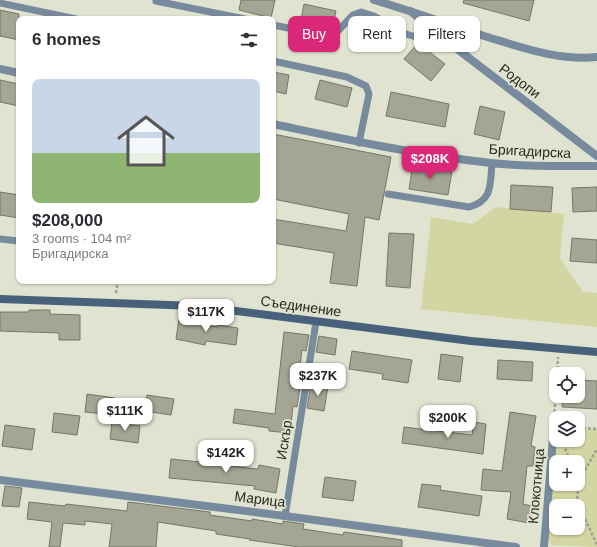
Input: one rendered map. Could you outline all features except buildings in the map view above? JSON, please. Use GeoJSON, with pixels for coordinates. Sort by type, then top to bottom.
{"type":"FeatureCollection","features":[{"type":"Feature","properties":{"kind":"street"},"geometry":{"type":"LineString","coordinates":[[374,0],[550,55],[582,58],[597,57]]}},
{"type":"Feature","properties":{"kind":"street","name":"Родопи"},"geometry":{"type":"LineString","coordinates":[[410,11],[416,16]]}},
{"type":"Feature","properties":{"kind":"street","name":"Родопи"},"geometry":{"type":"LineString","coordinates":[[460,52],[597,156]]}},
{"type":"Feature","properties":{"kind":"street"},"geometry":{"type":"LineString","coordinates":[[0,69],[16,72]]}},
{"type":"Feature","properties":{"kind":"street","name":"Бригадирска"},"geometry":{"type":"LineString","coordinates":[[276,125],[359,142],[492,163],[543,166],[597,166]]}},
{"type":"Feature","properties":{"kind":"street","name":"Съединение"},"geometry":{"type":"LineString","coordinates":[[0,299],[197,306],[464,340],[597,352]]}},
{"type":"Feature","properties":{"kind":"street","name":"Клокотница"},"geometry":{"type":"LineString","coordinates":[[544,547],[552,447]]}},
{"type":"Feature","properties":{"kind":"street","name":"Марица"},"geometry":{"type":"LineString","coordinates":[[0,480],[516,547]]}},
{"type":"Feature","properties":{"kind":"lane"},"geometry":{"type":"LineString","coordinates":[[156,1],[230,16]]}},
{"type":"Feature","properties":{"kind":"lane"},"geometry":{"type":"LineString","coordinates":[[0,3],[62,16]]}},
{"type":"Feature","properties":{"kind":"lane"},"geometry":{"type":"LineString","coordinates":[[276,26],[328,36],[335,34],[353,15],[361,12],[374,16],[406,34],[414,36]]}},
{"type":"Feature","properties":{"kind":"lane"},"geometry":{"type":"LineString","coordinates":[[276,62],[347,77],[366,86],[369,94],[359,142]]}},
{"type":"Feature","properties":{"kind":"lane"},"geometry":{"type":"LineString","coordinates":[[388,194],[469,207],[477,205],[486,197],[490,189],[492,163]]}},
{"type":"Feature","properties":{"kind":"lane"},"geometry":{"type":"LineString","coordinates":[[0,239],[16,241]]}},
{"type":"Feature","properties":{"kind":"lane","name":"Искър"},"geometry":{"type":"LineString","coordinates":[[284,516],[316,322]]}},
{"type":"Feature","properties":{"kind":"path"},"geometry":{"type":"LineString","coordinates":[[557,367],[558,349]]}},
{"type":"Feature","properties":{"kind":"path"},"geometry":{"type":"LineString","coordinates":[[585,428],[597,429]]}},
{"type":"Feature","properties":{"kind":"path"},"geometry":{"type":"LineString","coordinates":[[585,468],[597,449]]}},
{"type":"Feature","properties":{"kind":"path"},"geometry":{"type":"LineString","coordinates":[[585,518],[597,545]]}},
{"type":"Feature","properties":{"kind":"green space"},"geometry":{"type":"Polygon","coordinates":[[[495,207],[564,214],[560,258],[583,292],[597,293],[597,327],[421,309],[431,217],[473,224],[495,207]]]}},
{"type":"Feature","properties":{"kind":"green space"},"geometry":{"type":"Polygon","coordinates":[[[585,429],[597,430],[597,547],[551,545],[546,533],[549,505],[549,535],[585,535],[585,499],[550,499],[551,491],[585,491],[585,455],[554,455],[555,447],[585,447],[585,429]]]}}]}
